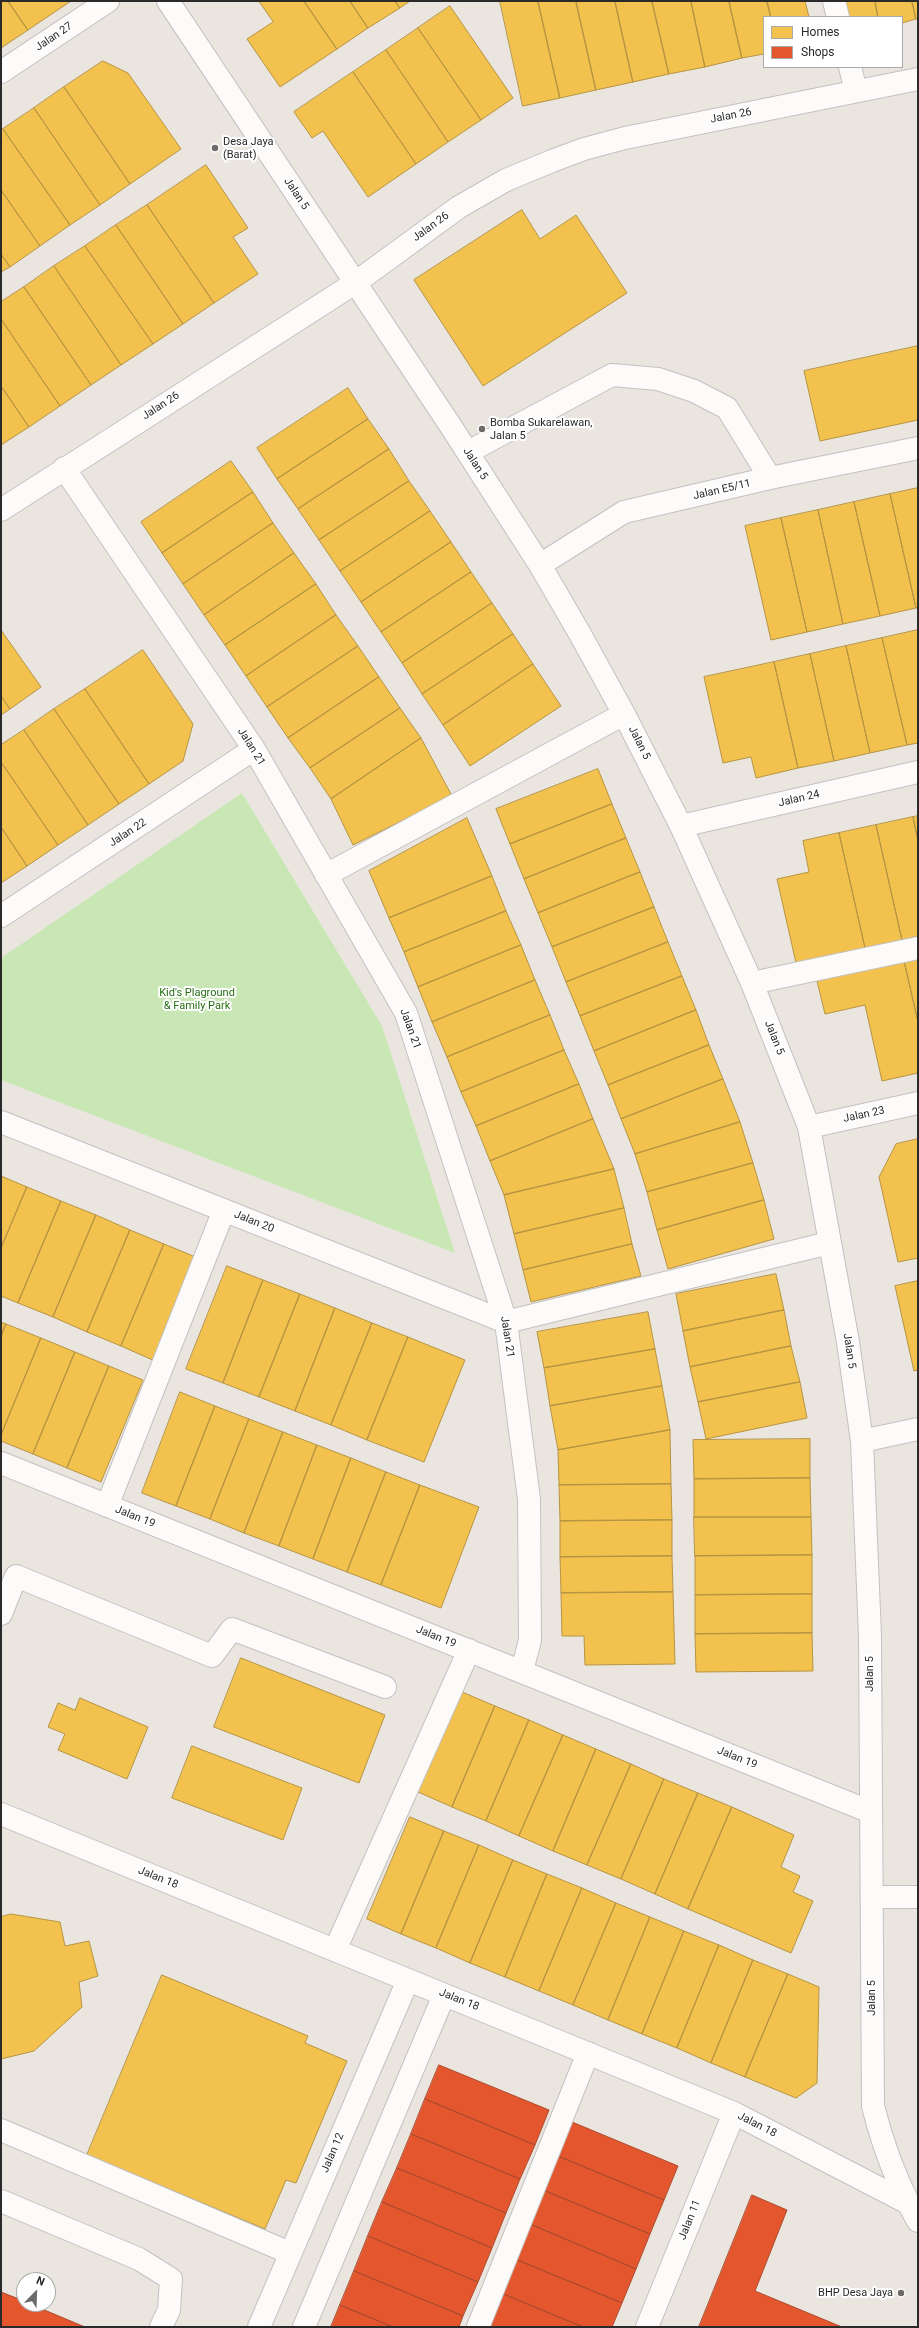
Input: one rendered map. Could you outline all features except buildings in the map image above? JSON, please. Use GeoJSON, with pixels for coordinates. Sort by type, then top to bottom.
{"type":"FeatureCollection","features":[{"type":"Feature","properties":{"kind":"street","name":"Jalan 27"},"geometry":{"type":"LineString","coordinates":[[1,72],[108,1]]}},
{"type":"Feature","properties":{"kind":"street","name":"Jalan 5"},"geometry":{"type":"LineString","coordinates":[[168,1],[354,283],[468,452],[540,565],[624,714],[681,826],[752,983],[809,1127],[848,1342],[862,1441],[870,1636],[873,2106],[880,2137],[913,2212]]}},
{"type":"Feature","properties":{"kind":"street"},"geometry":{"type":"LineString","coordinates":[[834,1],[838,16]]}},
{"type":"Feature","properties":{"kind":"street"},"geometry":{"type":"LineString","coordinates":[[850,68],[856,91]]}},
{"type":"Feature","properties":{"kind":"street","name":"Jalan 26"},"geometry":{"type":"LineString","coordinates":[[1,510],[64,468],[354,283],[458,207],[506,180],[584,148],[625,138],[918,79]]}},
{"type":"Feature","properties":{"kind":"street"},"geometry":{"type":"LineString","coordinates":[[468,452],[612,375],[658,379],[694,391],[727,408],[770,478]]}},
{"type":"Feature","properties":{"kind":"street","name":"Jalan E5/11"},"geometry":{"type":"LineString","coordinates":[[540,565],[624,512],[770,478],[918,448]]}},
{"type":"Feature","properties":{"kind":"street","name":"Jalan 21"},"geometry":{"type":"LineString","coordinates":[[64,468],[254,749],[406,1014],[506,1322],[529,1499],[530,1640],[522,1671]]}},
{"type":"Feature","properties":{"kind":"street"},"geometry":{"type":"LineString","coordinates":[[326,875],[624,714]]}},
{"type":"Feature","properties":{"kind":"street","name":"Jalan 22"},"geometry":{"type":"LineString","coordinates":[[1,916],[254,749]]}},
{"type":"Feature","properties":{"kind":"street","name":"Jalan 24"},"geometry":{"type":"LineString","coordinates":[[681,826],[918,772]]}},
{"type":"Feature","properties":{"kind":"street"},"geometry":{"type":"LineString","coordinates":[[752,983],[918,948]]}},
{"type":"Feature","properties":{"kind":"street","name":"Jalan 23"},"geometry":{"type":"LineString","coordinates":[[809,1127],[918,1103]]}},
{"type":"Feature","properties":{"kind":"street","name":"Jalan 20"},"geometry":{"type":"LineString","coordinates":[[1,1122],[506,1322]]}},
{"type":"Feature","properties":{"kind":"street"},"geometry":{"type":"LineString","coordinates":[[108,1506],[224,1210]]}},
{"type":"Feature","properties":{"kind":"street"},"geometry":{"type":"LineString","coordinates":[[506,1322],[829,1243]]}},
{"type":"Feature","properties":{"kind":"street"},"geometry":{"type":"LineString","coordinates":[[862,1441],[918,1429]]}},
{"type":"Feature","properties":{"kind":"street","name":"Jalan 19"},"geometry":{"type":"LineString","coordinates":[[1,1464],[522,1671],[871,1812]]}},
{"type":"Feature","properties":{"kind":"street"},"geometry":{"type":"LineString","coordinates":[[1,1614],[16,1576],[212,1656],[232,1629],[385,1687]]}},
{"type":"Feature","properties":{"kind":"street"},"geometry":{"type":"LineString","coordinates":[[335,1950],[469,1650]]}},
{"type":"Feature","properties":{"kind":"street","name":"Jalan 18"},"geometry":{"type":"LineString","coordinates":[[1,1814],[734,2113],[913,2212]]}},
{"type":"Feature","properties":{"kind":"street"},"geometry":{"type":"LineString","coordinates":[[872,1897],[918,1896]]}},
{"type":"Feature","properties":{"kind":"street","name":"Jalan 12"},"geometry":{"type":"LineString","coordinates":[[259,2327],[408,1980]]}},
{"type":"Feature","properties":{"kind":"street"},"geometry":{"type":"LineString","coordinates":[[304,2327],[444,1995]]}},
{"type":"Feature","properties":{"kind":"street"},"geometry":{"type":"LineString","coordinates":[[478,2327],[588,2053]]}},
{"type":"Feature","properties":{"kind":"street","name":"Jalan 11"},"geometry":{"type":"LineString","coordinates":[[647,2327],[734,2113]]}},
{"type":"Feature","properties":{"kind":"street"},"geometry":{"type":"LineString","coordinates":[[1,2130],[290,2253]]}},
{"type":"Feature","properties":{"kind":"street"},"geometry":{"type":"LineString","coordinates":[[1,2201],[139,2259],[171,2279],[169,2310],[161,2327]]}},
{"type":"Feature","properties":{"kind":"green space","name":"Kid's Plaground & Family Park"},"geometry":{"type":"Polygon","coordinates":[[[242,793],[382,1026],[455,1253],[1,1080],[1,958],[242,793]]]}},
{"type":"Feature","properties":{"kind":"place","name":"Desa Jaya (Barat)"},"geometry":{"type":"Point","coordinates":[215,148]}},
{"type":"Feature","properties":{"kind":"place","name":"Bomba Sukarelawan, Jalan 5"},"geometry":{"type":"Point","coordinates":[482,429]}},
{"type":"Feature","properties":{"kind":"place","name":"BHP Desa Jaya"},"geometry":{"type":"Point","coordinates":[901,2293]}}]}
